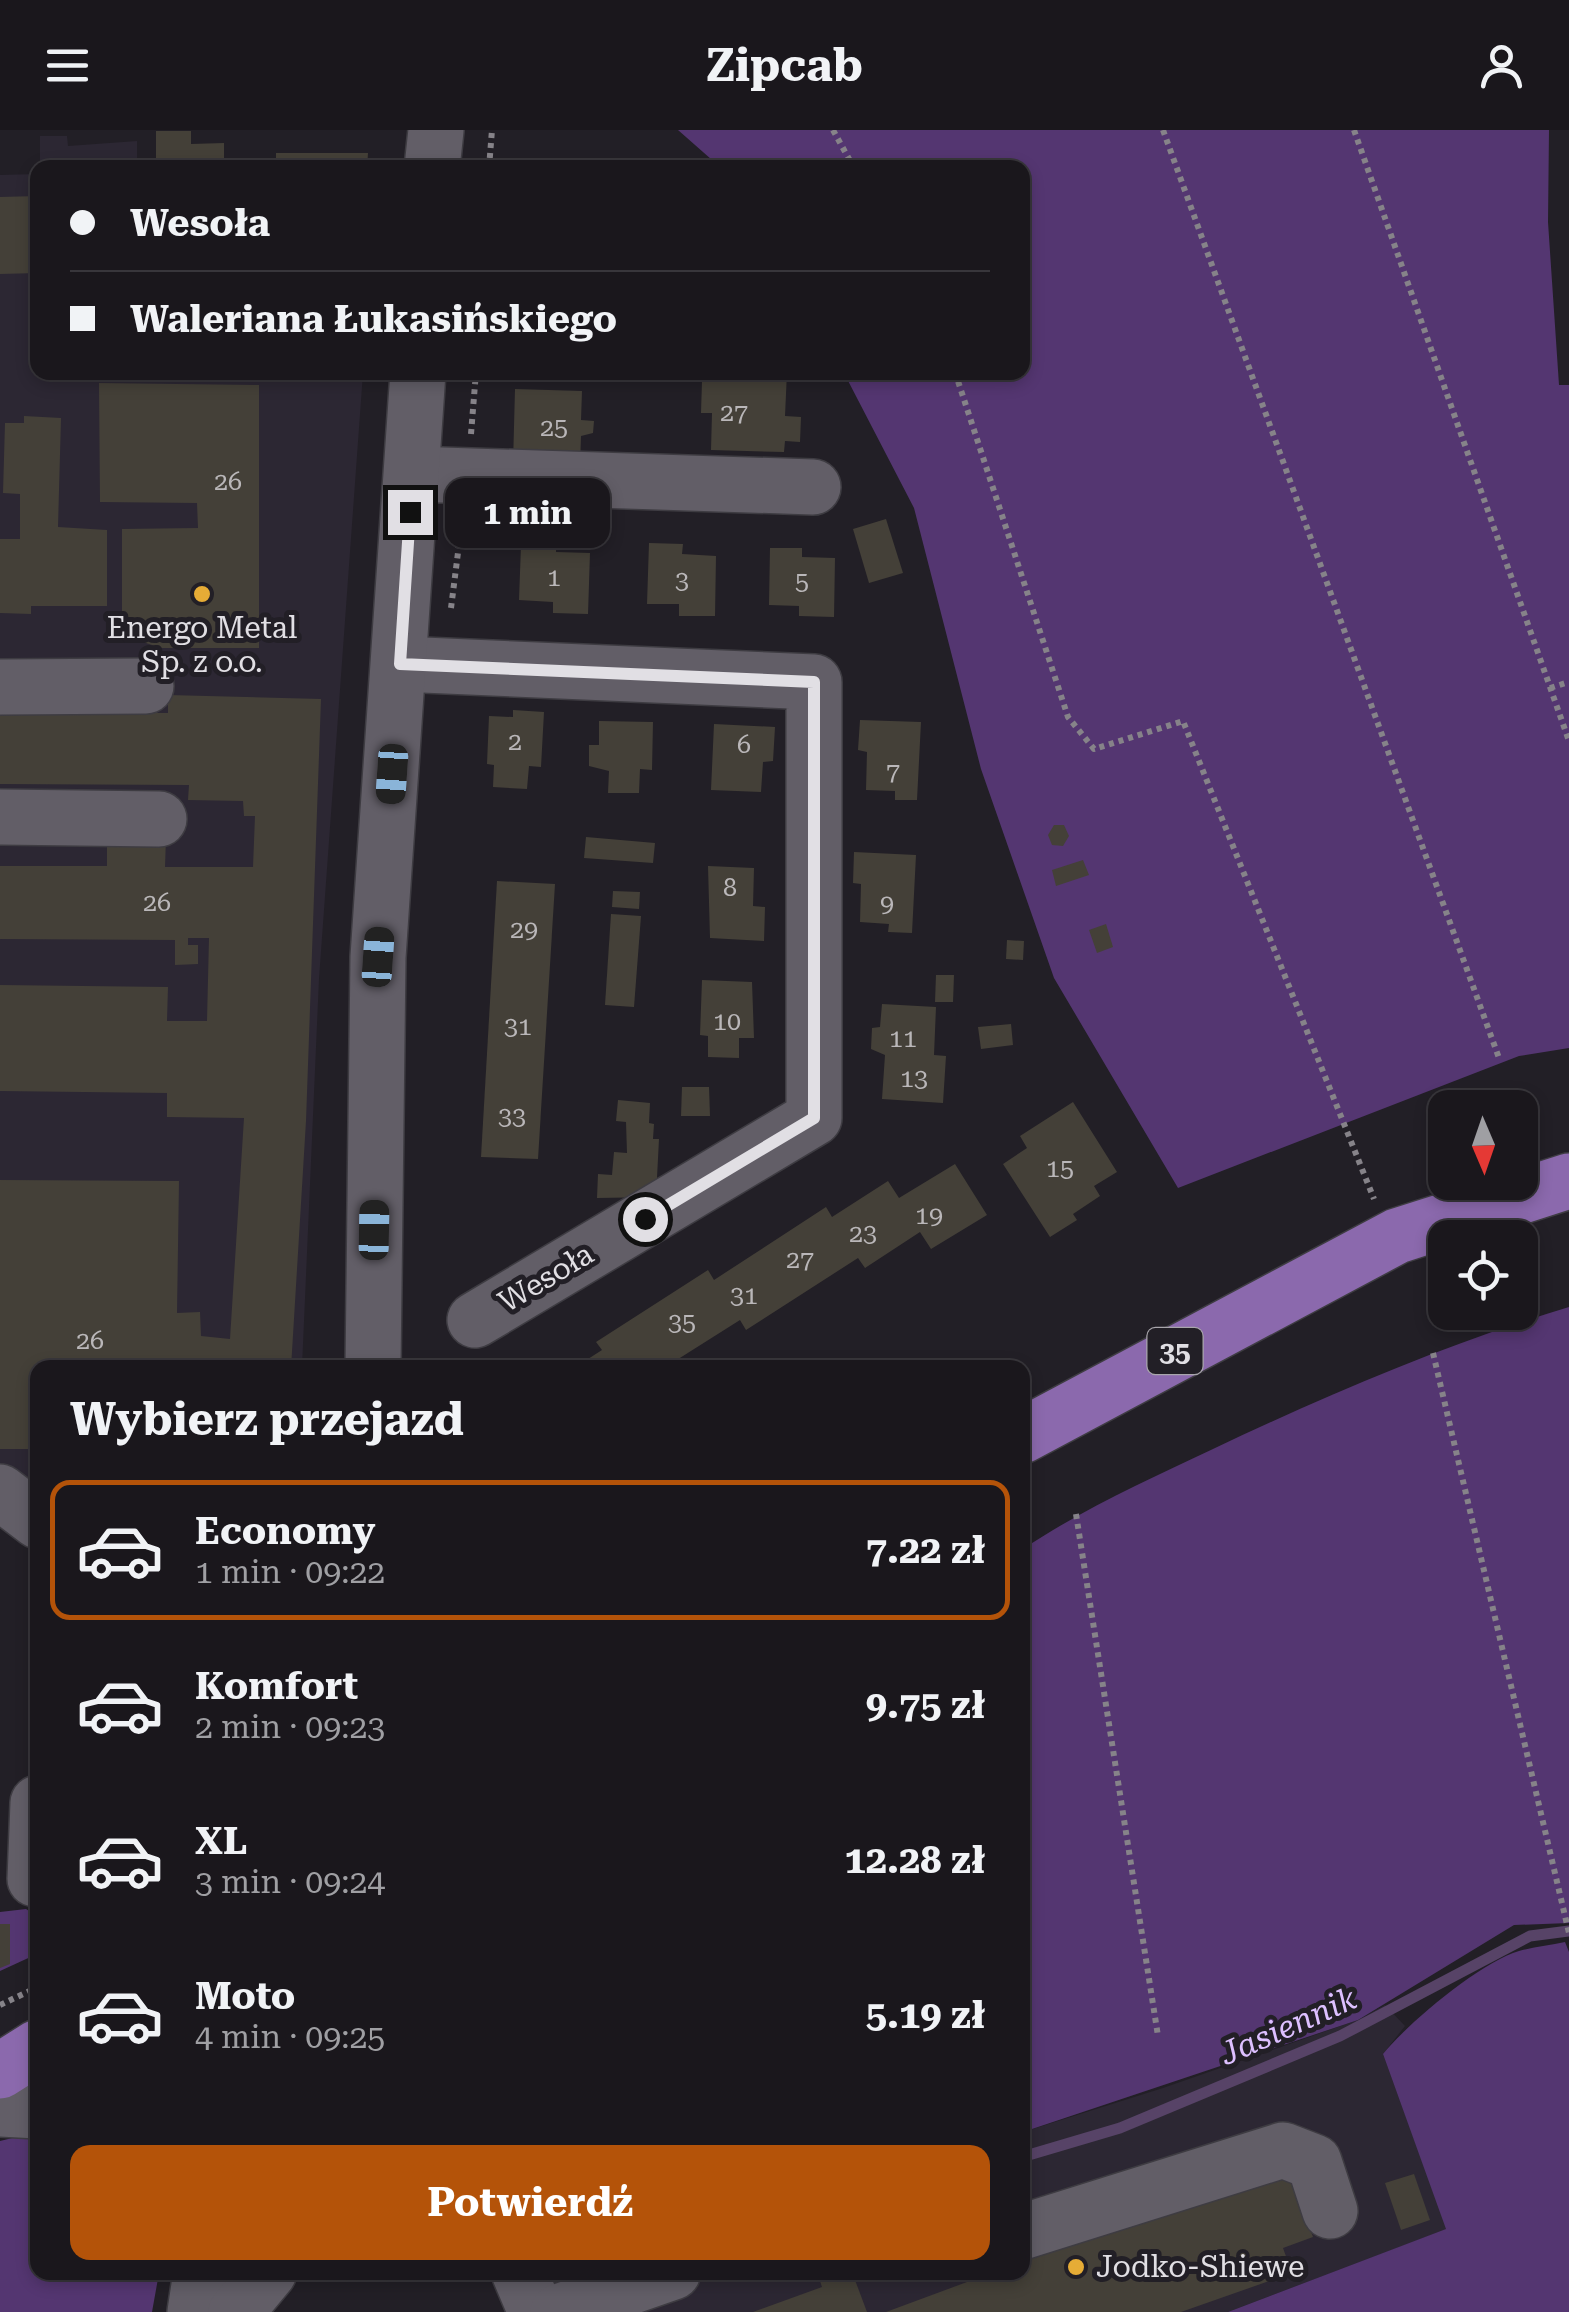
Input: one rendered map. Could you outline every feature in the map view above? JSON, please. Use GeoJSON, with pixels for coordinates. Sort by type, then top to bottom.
{"type":"FeatureCollection","features":[{"type":"Feature","properties":{"kind":"main road","name":"35"},"geometry":{"type":"LineString","coordinates":[[1030,1432],[1329,1268],[1397,1236],[1569,1181]]}},
{"type":"Feature","properties":{"kind":"main road"},"geometry":{"type":"LineString","coordinates":[[0,2071],[30,2052]]}},
{"type":"Feature","properties":{"kind":"street"},"geometry":{"type":"LineString","coordinates":[[433,160],[436,130]]}},
{"type":"Feature","properties":{"kind":"street"},"geometry":{"type":"LineString","coordinates":[[373,1360],[378,957],[418,380]]}},
{"type":"Feature","properties":{"kind":"street"},"geometry":{"type":"LineString","coordinates":[[412,474],[813,488]]}},
{"type":"Feature","properties":{"kind":"street","name":"Wesoła"},"geometry":{"type":"LineString","coordinates":[[400,664],[814,682],[814,1118],[475,1320]]}},
{"type":"Feature","properties":{"kind":"street"},"geometry":{"type":"LineString","coordinates":[[0,686],[146,686]]}},
{"type":"Feature","properties":{"kind":"street"},"geometry":{"type":"LineString","coordinates":[[0,817],[159,819]]}},
{"type":"Feature","properties":{"kind":"street"},"geometry":{"type":"LineString","coordinates":[[0,1492],[30,1515]]}},
{"type":"Feature","properties":{"kind":"street"},"geometry":{"type":"LineString","coordinates":[[24,1880],[30,1847]]}},
{"type":"Feature","properties":{"kind":"street"},"geometry":{"type":"LineString","coordinates":[[0,2109],[30,2111]]}},
{"type":"Feature","properties":{"kind":"street"},"geometry":{"type":"LineString","coordinates":[[1030,2229],[1282,2150],[1314,2162],[1330,2211]]}},
{"type":"Feature","properties":{"kind":"street"},"geometry":{"type":"LineString","coordinates":[[196,2312],[200,2280]]}},
{"type":"Feature","properties":{"kind":"street"},"geometry":{"type":"LineString","coordinates":[[236,2312],[263,2280]]}},
{"type":"Feature","properties":{"kind":"street"},"geometry":{"type":"LineString","coordinates":[[522,2280],[536,2312]]}},
{"type":"Feature","properties":{"kind":"street"},"geometry":{"type":"LineString","coordinates":[[558,2312],[660,2288]]}},
{"type":"Feature","properties":{"kind":"path"},"geometry":{"type":"LineString","coordinates":[[490,160],[492,130]]}},
{"type":"Feature","properties":{"kind":"path"},"geometry":{"type":"LineString","coordinates":[[832,130],[849,160]]}},
{"type":"Feature","properties":{"kind":"path"},"geometry":{"type":"LineString","coordinates":[[1163,130],[1499,1058]]}},
{"type":"Feature","properties":{"kind":"path"},"geometry":{"type":"LineString","coordinates":[[1354,130],[1569,742]]}},
{"type":"Feature","properties":{"kind":"path"},"geometry":{"type":"LineString","coordinates":[[468,475],[475,380]]}},
{"type":"Feature","properties":{"kind":"path"},"geometry":{"type":"LineString","coordinates":[[958,380],[1068,717],[1094,749],[1183,721],[1374,1199]]}},
{"type":"Feature","properties":{"kind":"path"},"geometry":{"type":"LineString","coordinates":[[1550,688],[1569,682]]}},
{"type":"Feature","properties":{"kind":"path"},"geometry":{"type":"LineString","coordinates":[[1433,1353],[1569,1933]]}},
{"type":"Feature","properties":{"kind":"path"},"geometry":{"type":"LineString","coordinates":[[1076,1514],[1158,2036]]}},
{"type":"Feature","properties":{"kind":"path"},"geometry":{"type":"LineString","coordinates":[[0,2005],[30,1991]]}},
{"type":"Feature","properties":{"kind":"shaded area"},"geometry":{"type":"Polygon","coordinates":[[[678,130],[1549,130],[1548,222],[1559,385],[1569,385],[1569,1048],[1519,1056],[1178,1188],[1054,978],[981,769],[914,508],[848,380],[1030,380],[1030,160],[712,160],[678,130]]]}},
{"type":"Feature","properties":{"kind":"shaded area"},"geometry":{"type":"Polygon","coordinates":[[[40,136],[67,136],[68,146],[137,141],[137,160],[40,160],[40,136]]]}},
{"type":"Feature","properties":{"kind":"shaded area"},"geometry":{"type":"Polygon","coordinates":[[[30,174],[30,380],[362,380],[319,979],[302,1360],[30,1360],[30,1493],[0,1473],[0,175],[30,174]]]}},
{"type":"Feature","properties":{"kind":"shaded area"},"geometry":{"type":"Polygon","coordinates":[[[1569,1307],[1569,1923],[1514,1925],[1358,2020],[1030,2130],[1030,1545],[1188,1461],[1433,1354],[1498,1330],[1538,1330],[1538,1316],[1569,1307]]]}},
{"type":"Feature","properties":{"kind":"shaded area"},"geometry":{"type":"Polygon","coordinates":[[[0,1912],[30,1912],[30,1957],[0,1971],[0,1912]]]}},
{"type":"Feature","properties":{"kind":"shaded area"},"geometry":{"type":"Polygon","coordinates":[[[1565,1942],[1569,1952],[1569,2312],[1228,2312],[1446,2229],[1383,2054],[1427,2011],[1485,1967],[1519,1951],[1565,1942]]]}},
{"type":"Feature","properties":{"kind":"shaded area"},"geometry":{"type":"Polygon","coordinates":[[[1385,2005],[1405,2026],[1383,2054],[1447,2229],[1228,2312],[593,2312],[581,2280],[1030,2280],[1030,2130],[1358,2020],[1385,2005]]]}},
{"type":"Feature","properties":{"kind":"shaded area"},"geometry":{"type":"Polygon","coordinates":[[[30,2134],[30,2280],[158,2280],[152,2312],[0,2312],[0,2141],[30,2134]]]}},
{"type":"Feature","properties":{"kind":"building"},"geometry":{"type":"Polygon","coordinates":[[[156,131],[191,131],[191,144],[224,143],[224,160],[156,160],[156,131]]]}},
{"type":"Feature","properties":{"kind":"building"},"geometry":{"type":"Polygon","coordinates":[[[276,153],[368,153],[368,160],[276,160],[276,153]]]}},
{"type":"Feature","properties":{"kind":"building"},"geometry":{"type":"Polygon","coordinates":[[[30,196],[30,273],[0,274],[0,197],[30,196]]]}},
{"type":"Feature","properties":{"kind":"building"},"geometry":{"type":"Polygon","coordinates":[[[787,380],[785,416],[801,417],[800,442],[785,441],[784,452],[711,450],[712,413],[701,413],[702,381],[787,380]]]}},
{"type":"Feature","properties":{"kind":"building"},"geometry":{"type":"Polygon","coordinates":[[[99,383],[259,385],[259,648],[161,648],[122,635],[122,529],[198,528],[197,503],[100,502],[99,383]]]}},
{"type":"Feature","properties":{"kind":"building"},"geometry":{"type":"Polygon","coordinates":[[[515,389],[582,391],[581,420],[594,421],[593,433],[581,436],[580,466],[513,464],[515,389]]]}},
{"type":"Feature","properties":{"kind":"building"},"geometry":{"type":"Polygon","coordinates":[[[24,416],[61,418],[58,527],[107,530],[107,606],[31,606],[31,614],[0,613],[0,539],[20,539],[20,494],[3,493],[5,423],[24,423],[24,416]]]}},
{"type":"Feature","properties":{"kind":"building"},"geometry":{"type":"Polygon","coordinates":[[[886,519],[903,573],[869,583],[853,529],[886,519]]]}},
{"type":"Feature","properties":{"kind":"building"},"geometry":{"type":"Polygon","coordinates":[[[649,543],[683,544],[682,554],[716,556],[715,616],[679,616],[679,604],[647,604],[649,543]]]}},
{"type":"Feature","properties":{"kind":"building"},"geometry":{"type":"Polygon","coordinates":[[[521,545],[556,545],[556,552],[590,553],[588,614],[553,613],[553,602],[519,600],[521,545]]]}},
{"type":"Feature","properties":{"kind":"building"},"geometry":{"type":"Polygon","coordinates":[[[770,548],[802,548],[802,557],[835,558],[834,617],[799,616],[799,606],[769,605],[770,548]]]}},
{"type":"Feature","properties":{"kind":"building"},"geometry":{"type":"Polygon","coordinates":[[[168,695],[321,699],[306,1121],[291,1360],[30,1360],[30,1449],[0,1449],[0,1180],[179,1181],[177,1313],[200,1312],[201,1336],[230,1339],[244,1118],[167,1117],[167,1093],[0,1091],[0,985],[168,987],[167,1021],[207,1021],[209,938],[188,938],[188,945],[198,945],[198,964],[175,965],[175,940],[0,939],[0,866],[107,866],[107,838],[166,838],[165,867],[253,867],[255,816],[244,816],[243,801],[188,800],[189,785],[0,784],[0,712],[168,713],[168,695]]]}},
{"type":"Feature","properties":{"kind":"building"},"geometry":{"type":"Polygon","coordinates":[[[513,710],[544,712],[541,767],[529,766],[527,789],[493,787],[494,765],[487,764],[489,716],[513,717],[513,710]]]}},
{"type":"Feature","properties":{"kind":"building"},"geometry":{"type":"Polygon","coordinates":[[[860,720],[921,722],[917,800],[895,800],[895,791],[866,790],[867,752],[858,750],[860,720]]]}},
{"type":"Feature","properties":{"kind":"building"},"geometry":{"type":"Polygon","coordinates":[[[599,721],[653,722],[652,770],[640,769],[639,793],[608,793],[609,771],[589,766],[589,745],[599,745],[599,721]]]}},
{"type":"Feature","properties":{"kind":"building"},"geometry":{"type":"Polygon","coordinates":[[[714,724],[775,727],[773,761],[763,762],[761,792],[711,790],[714,724]]]}},
{"type":"Feature","properties":{"kind":"building"},"geometry":{"type":"Polygon","coordinates":[[[1054,825],[1064,825],[1069,836],[1063,846],[1052,845],[1048,835],[1054,825]]]}},
{"type":"Feature","properties":{"kind":"building"},"geometry":{"type":"Polygon","coordinates":[[[586,837],[655,843],[653,863],[584,858],[586,837]]]}},
{"type":"Feature","properties":{"kind":"building"},"geometry":{"type":"Polygon","coordinates":[[[854,852],[916,855],[912,933],[888,932],[889,924],[860,922],[861,884],[853,883],[854,852]]]}},
{"type":"Feature","properties":{"kind":"building"},"geometry":{"type":"Polygon","coordinates":[[[1083,860],[1089,875],[1056,886],[1052,870],[1083,860]]]}},
{"type":"Feature","properties":{"kind":"building"},"geometry":{"type":"Polygon","coordinates":[[[708,866],[754,868],[753,906],[765,907],[764,941],[710,938],[708,866]]]}},
{"type":"Feature","properties":{"kind":"building"},"geometry":{"type":"Polygon","coordinates":[[[497,881],[555,884],[538,1159],[481,1157],[497,881]]]}},
{"type":"Feature","properties":{"kind":"building"},"geometry":{"type":"Polygon","coordinates":[[[613,891],[640,892],[639,909],[612,907],[613,891]]]}},
{"type":"Feature","properties":{"kind":"building"},"geometry":{"type":"Polygon","coordinates":[[[611,914],[641,916],[634,1007],[605,1005],[611,914]]]}},
{"type":"Feature","properties":{"kind":"building"},"geometry":{"type":"Polygon","coordinates":[[[1106,924],[1113,947],[1097,953],[1089,930],[1106,924]]]}},
{"type":"Feature","properties":{"kind":"building"},"geometry":{"type":"Polygon","coordinates":[[[1007,940],[1024,941],[1023,960],[1006,959],[1007,940]]]}},
{"type":"Feature","properties":{"kind":"building"},"geometry":{"type":"Polygon","coordinates":[[[936,975],[954,975],[953,1002],[935,1002],[936,975]]]}},
{"type":"Feature","properties":{"kind":"building"},"geometry":{"type":"Polygon","coordinates":[[[702,980],[752,982],[754,1038],[739,1038],[739,1058],[708,1057],[708,1036],[700,1035],[702,980]]]}},
{"type":"Feature","properties":{"kind":"building"},"geometry":{"type":"Polygon","coordinates":[[[882,1004],[936,1007],[934,1055],[946,1056],[943,1103],[882,1099],[885,1055],[871,1049],[872,1028],[880,1027],[882,1004]]]}},
{"type":"Feature","properties":{"kind":"building"},"geometry":{"type":"Polygon","coordinates":[[[1011,1024],[1013,1045],[981,1049],[978,1027],[1011,1024]]]}},
{"type":"Feature","properties":{"kind":"building"},"geometry":{"type":"Polygon","coordinates":[[[682,1087],[709,1087],[710,1116],[681,1116],[682,1087]]]}},
{"type":"Feature","properties":{"kind":"building"},"geometry":{"type":"Polygon","coordinates":[[[618,1100],[650,1103],[653,1139],[659,1139],[656,1197],[597,1198],[598,1174],[612,1175],[614,1152],[627,1153],[626,1122],[616,1121],[618,1100]]]}},
{"type":"Feature","properties":{"kind":"building"},"geometry":{"type":"Polygon","coordinates":[[[1073,1102],[1117,1172],[1094,1186],[1100,1196],[1073,1214],[1077,1220],[1050,1237],[1003,1164],[1027,1148],[1020,1136],[1073,1102]]]}},
{"type":"Feature","properties":{"kind":"building"},"geometry":{"type":"Polygon","coordinates":[[[955,1164],[987,1215],[931,1249],[920,1232],[865,1268],[858,1258],[746,1330],[740,1320],[677,1360],[586,1360],[602,1350],[596,1342],[708,1270],[714,1280],[826,1207],[832,1217],[888,1181],[899,1198],[955,1164]]]}},
{"type":"Feature","properties":{"kind":"building"},"geometry":{"type":"Polygon","coordinates":[[[0,1924],[10,1924],[10,1964],[0,1968],[0,1924]]]}},
{"type":"Feature","properties":{"kind":"building"},"geometry":{"type":"Polygon","coordinates":[[[1288,2168],[1313,2237],[1283,2248],[1292,2273],[1181,2312],[886,2312],[972,2280],[1030,2280],[1030,2259],[1288,2168]]]}},
{"type":"Feature","properties":{"kind":"building"},"geometry":{"type":"Polygon","coordinates":[[[1414,2174],[1430,2220],[1401,2230],[1385,2183],[1414,2174]]]}},
{"type":"Feature","properties":{"kind":"building"},"geometry":{"type":"Polygon","coordinates":[[[820,2280],[855,2280],[867,2312],[753,2312],[822,2287],[820,2280]]]}},
{"type":"Feature","properties":{"kind":"waterway","name":"Jasiennik"},"geometry":{"type":"LineString","coordinates":[[1030,2155],[1120,2128],[1340,2036],[1530,1936],[1569,1931]]}},
{"type":"Feature","properties":{"kind":"place","name":"Energo Metal Sp. z o.o."},"geometry":{"type":"Point","coordinates":[202,594]}},
{"type":"Feature","properties":{"kind":"place","name":"Jodko-Shiewe"},"geometry":{"type":"Point","coordinates":[1076,2267]}},
{"type":"Feature","properties":{"kind":"route"},"geometry":{"type":"LineString","coordinates":[[410,512],[400,664],[814,682],[814,1118],[645,1219]]}}]}
